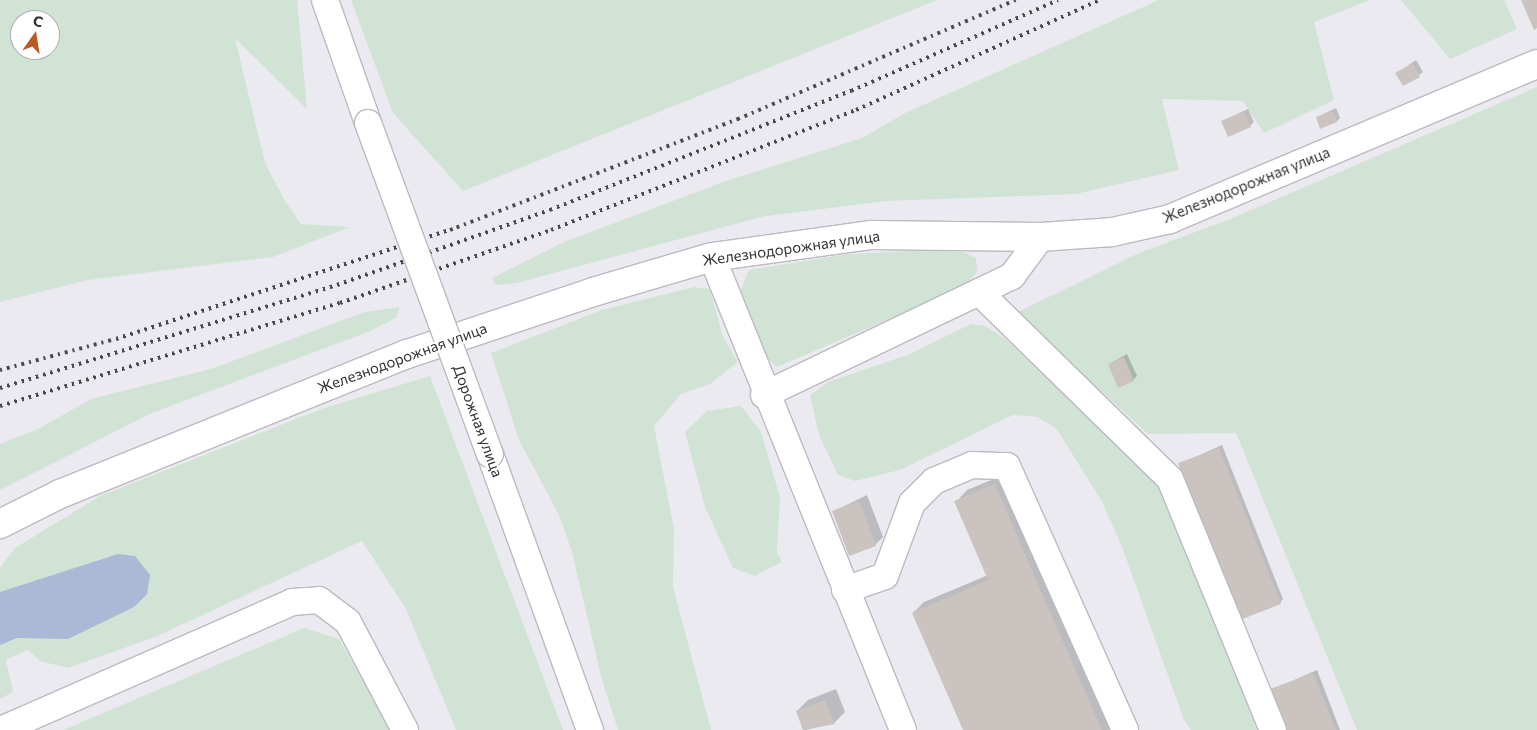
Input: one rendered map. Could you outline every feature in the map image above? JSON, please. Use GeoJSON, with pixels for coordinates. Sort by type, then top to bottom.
{"type":"FeatureCollection","features":[{"type":"Feature","properties":{"kind":"main road","name":"Железнодорожная улица"},"geometry":{"type":"LineString","coordinates":[[0,524],[60,494],[407,354],[712,257],[871,235],[1041,237],[1112,232],[1170,219],[1537,64]]}},
{"type":"Feature","properties":{"kind":"street","name":"Дорожная улица"},"geometry":{"type":"LineString","coordinates":[[324,0],[590,730]]}},
{"type":"Feature","properties":{"kind":"street"},"geometry":{"type":"LineString","coordinates":[[764,395],[1012,276],[1041,237]]}},
{"type":"Feature","properties":{"kind":"street"},"geometry":{"type":"LineString","coordinates":[[712,257],[764,395],[903,730]]}},
{"type":"Feature","properties":{"kind":"street"},"geometry":{"type":"LineString","coordinates":[[979,292],[1170,478],[1272,730]]}},
{"type":"Feature","properties":{"kind":"street"},"geometry":{"type":"LineString","coordinates":[[845,590],[885,576],[912,503],[934,481],[972,465],[1007,466],[1125,730]]}},
{"type":"Feature","properties":{"kind":"street"},"geometry":{"type":"LineString","coordinates":[[1,730],[292,602],[319,600],[348,622],[405,730]]}},
{"type":"Feature","properties":{"kind":"green space"},"geometry":{"type":"Polygon","coordinates":[[[0,0],[297,0],[307,109],[235,38],[265,163],[285,201],[301,224],[350,227],[273,257],[88,280],[0,302],[0,0]]]}},
{"type":"Feature","properties":{"kind":"green space"},"geometry":{"type":"Polygon","coordinates":[[[351,0],[937,0],[463,191],[393,113],[351,0]]]}},
{"type":"Feature","properties":{"kind":"green space"},"geometry":{"type":"Polygon","coordinates":[[[1159,0],[1370,0],[1314,22],[1334,100],[1264,133],[1243,101],[1162,99],[1179,170],[1076,194],[885,201],[761,217],[517,283],[496,285],[492,278],[564,242],[723,182],[862,138],[905,113],[1159,0]]]}},
{"type":"Feature","properties":{"kind":"green space"},"geometry":{"type":"Polygon","coordinates":[[[1401,0],[1504,0],[1517,29],[1450,59],[1401,0]]]}},
{"type":"Feature","properties":{"kind":"green space"},"geometry":{"type":"Polygon","coordinates":[[[1537,87],[1537,730],[1357,730],[1236,433],[1148,434],[1016,313],[1139,253],[1235,217],[1537,87]]]}},
{"type":"Feature","properties":{"kind":"green space"},"geometry":{"type":"Polygon","coordinates":[[[956,249],[976,258],[977,272],[962,288],[777,367],[755,346],[739,294],[749,270],[848,254],[956,249]]]}},
{"type":"Feature","properties":{"kind":"green space"},"geometry":{"type":"Polygon","coordinates":[[[694,287],[710,289],[723,337],[738,362],[710,384],[681,394],[654,426],[674,529],[673,587],[711,730],[618,730],[602,680],[572,552],[559,515],[519,440],[491,353],[602,310],[694,287]]]}},
{"type":"Feature","properties":{"kind":"green space"},"geometry":{"type":"Polygon","coordinates":[[[400,307],[396,318],[368,332],[152,413],[0,490],[0,444],[38,429],[91,399],[211,369],[365,312],[400,307]]]}},
{"type":"Feature","properties":{"kind":"green space"},"geometry":{"type":"Polygon","coordinates":[[[971,324],[985,326],[1004,338],[1160,481],[1257,730],[1191,730],[1184,720],[1121,544],[1101,500],[1056,428],[1037,417],[1013,415],[900,470],[855,481],[838,475],[819,435],[810,395],[828,382],[910,354],[971,324]]]}},
{"type":"Feature","properties":{"kind":"green space"},"geometry":{"type":"Polygon","coordinates":[[[430,376],[563,730],[456,730],[406,609],[362,541],[155,637],[68,668],[40,661],[28,650],[6,660],[13,692],[0,699],[0,568],[15,548],[100,496],[324,408],[430,376]]]}},
{"type":"Feature","properties":{"kind":"green space"},"geometry":{"type":"Polygon","coordinates":[[[741,406],[761,432],[780,497],[777,552],[782,562],[755,576],[733,568],[705,507],[685,432],[707,411],[741,406]]]}},
{"type":"Feature","properties":{"kind":"green space"},"geometry":{"type":"Polygon","coordinates":[[[304,628],[339,639],[391,730],[63,730],[304,628]]]}},
{"type":"Feature","properties":{"kind":"water"},"geometry":{"type":"Polygon","coordinates":[[[118,554],[135,556],[150,575],[147,594],[134,607],[68,639],[17,638],[0,645],[0,592],[118,554]]]}},
{"type":"Feature","properties":{"kind":"building"},"geometry":{"type":"Polygon","coordinates":[[[1521,0],[1537,0],[1537,28],[1534,30],[1521,0]]]}},
{"type":"Feature","properties":{"kind":"building"},"geometry":{"type":"Polygon","coordinates":[[[1413,63],[1420,77],[1403,86],[1395,73],[1413,63]]]}},
{"type":"Feature","properties":{"kind":"building"},"geometry":{"type":"Polygon","coordinates":[[[1244,111],[1251,127],[1228,137],[1221,121],[1244,111]]]}},
{"type":"Feature","properties":{"kind":"building"},"geometry":{"type":"Polygon","coordinates":[[[1333,111],[1337,122],[1320,129],[1316,117],[1333,111]]]}},
{"type":"Feature","properties":{"kind":"building"},"geometry":{"type":"Polygon","coordinates":[[[1124,357],[1134,381],[1118,388],[1108,364],[1124,357]]]}},
{"type":"Feature","properties":{"kind":"building"},"geometry":{"type":"Polygon","coordinates":[[[1219,448],[1281,604],[1240,620],[1178,463],[1219,448]]]}},
{"type":"Feature","properties":{"kind":"building"},"geometry":{"type":"Polygon","coordinates":[[[995,484],[1102,730],[963,730],[912,613],[988,580],[954,501],[995,484]]]}},
{"type":"Feature","properties":{"kind":"building"},"geometry":{"type":"Polygon","coordinates":[[[859,501],[876,546],[849,556],[832,511],[859,501]]]}},
{"type":"Feature","properties":{"kind":"building"},"geometry":{"type":"Polygon","coordinates":[[[1313,673],[1336,730],[1286,730],[1270,689],[1313,673]]]}},
{"type":"Feature","properties":{"kind":"building"},"geometry":{"type":"Polygon","coordinates":[[[825,700],[835,724],[803,730],[796,711],[825,700]]]}},
{"type":"Feature","properties":{"kind":"railway"},"geometry":{"type":"LineString","coordinates":[[0,370],[116,339],[450,230],[738,119],[1016,0]]}},
{"type":"Feature","properties":{"kind":"railway"},"geometry":{"type":"LineString","coordinates":[[0,388],[337,285],[550,210],[851,91],[1058,0]]}},
{"type":"Feature","properties":{"kind":"railway"},"geometry":{"type":"LineString","coordinates":[[0,406],[340,303],[551,230],[856,110],[1100,0]]}}]}
